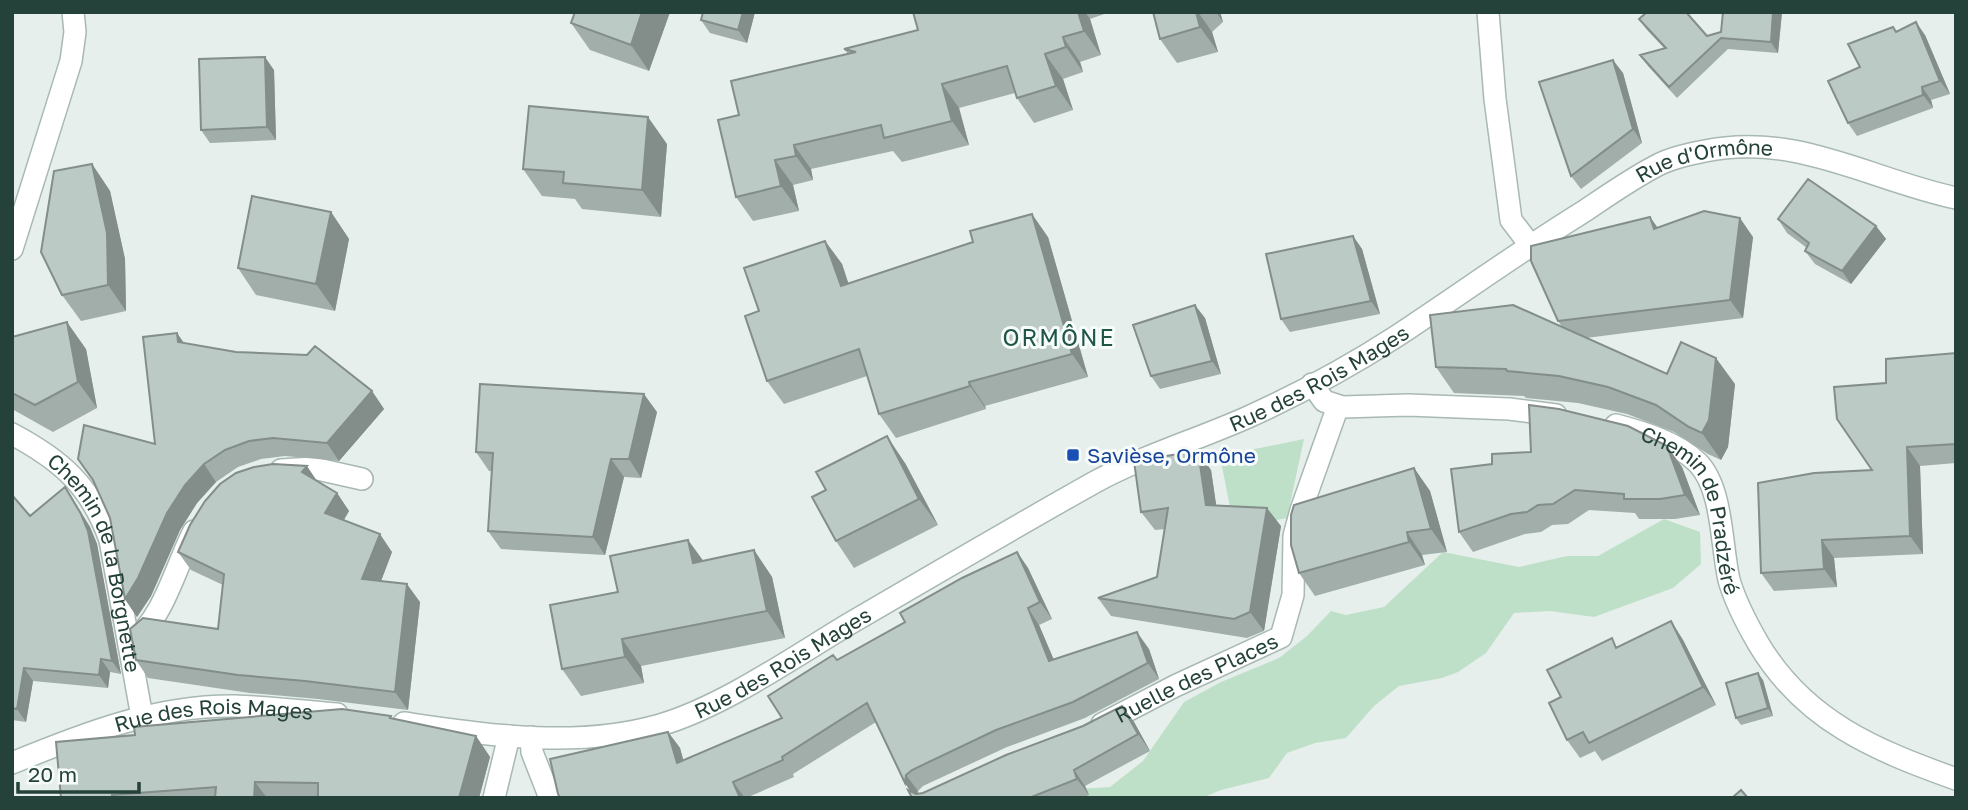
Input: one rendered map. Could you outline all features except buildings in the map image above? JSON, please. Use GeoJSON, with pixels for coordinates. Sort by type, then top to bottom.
{"type":"FeatureCollection","features":[{"type":"Feature","properties":{"kind":"street"},"geometry":{"type":"LineString","coordinates":[[12,249],[71,61],[75,32],[73,12]]}},
{"type":"Feature","properties":{"kind":"street"},"geometry":{"type":"LineString","coordinates":[[1488,12],[1511,220],[1530,245]]}},
{"type":"Feature","properties":{"kind":"street","name":"Rue d'Ormône"},"geometry":{"type":"LineString","coordinates":[[1480,280],[1660,163],[1708,150],[1751,146],[1783,147],[1956,198]]}},
{"type":"Feature","properties":{"kind":"street","name":"Rue des Rois Mages"},"geometry":{"type":"LineString","coordinates":[[383,720],[509,736],[571,738],[620,734],[663,724],[686,715],[798,656],[961,557],[1101,479],[1156,453],[1245,418],[1312,384],[1385,343],[1480,280]]}},
{"type":"Feature","properties":{"kind":"street"},"geometry":{"type":"LineString","coordinates":[[1312,384],[1324,401],[1338,406]]}},
{"type":"Feature","properties":{"kind":"street","name":"Chemin de Pradzéré"},"geometry":{"type":"LineString","coordinates":[[1338,406],[1350,408],[1408,405],[1509,409],[1585,419],[1626,428],[1668,444],[1700,465],[1713,490],[1733,592],[1758,644],[1781,676],[1811,707],[1851,736],[1904,760],[1956,779]]}},
{"type":"Feature","properties":{"kind":"street","name":"Ruelle des Places"},"geometry":{"type":"LineString","coordinates":[[1090,730],[1175,686],[1280,637],[1293,595],[1294,536],[1338,406]]}},
{"type":"Feature","properties":{"kind":"street","name":"Chemin de la Borgnette"},"geometry":{"type":"LineString","coordinates":[[12,434],[47,454],[72,474],[104,523],[110,540],[142,717]]}},
{"type":"Feature","properties":{"kind":"street"},"geometry":{"type":"LineString","coordinates":[[261,472],[313,468],[362,480]]}},
{"type":"Feature","properties":{"kind":"street"},"geometry":{"type":"LineString","coordinates":[[128,640],[141,634],[163,600],[206,512]]}},
{"type":"Feature","properties":{"kind":"street","name":"Rue des Rois Mages"},"geometry":{"type":"LineString","coordinates":[[12,763],[74,738],[142,717],[235,706],[361,717]]}},
{"type":"Feature","properties":{"kind":"street"},"geometry":{"type":"LineString","coordinates":[[495,798],[509,736]]}},
{"type":"Feature","properties":{"kind":"street"},"geometry":{"type":"LineString","coordinates":[[531,737],[532,752],[550,798]]}},
{"type":"Feature","properties":{"kind":"green space"},"geometry":{"type":"Polygon","coordinates":[[[1304,439],[1287,518],[1234,528],[1220,456],[1304,439]]]}},
{"type":"Feature","properties":{"kind":"green space"},"geometry":{"type":"Polygon","coordinates":[[[1664,519],[1700,532],[1701,564],[1673,588],[1594,617],[1550,611],[1514,613],[1486,653],[1458,672],[1442,678],[1399,686],[1374,706],[1346,738],[1315,743],[1287,753],[1269,778],[1221,790],[1202,798],[1073,798],[1078,789],[1110,787],[1143,761],[1184,702],[1221,682],[1279,658],[1307,636],[1331,611],[1346,615],[1384,607],[1443,552],[1519,567],[1567,556],[1598,556],[1664,519]]]}},
{"type":"Feature","properties":{"kind":"place","name":"Savièse, Ormône"},"geometry":{"type":"Point","coordinates":[1073,455]}},
{"type":"Feature","properties":{"kind":"district","name":"ORMÔNE"},"geometry":{"type":"Point","coordinates":[1059,337]}}]}
